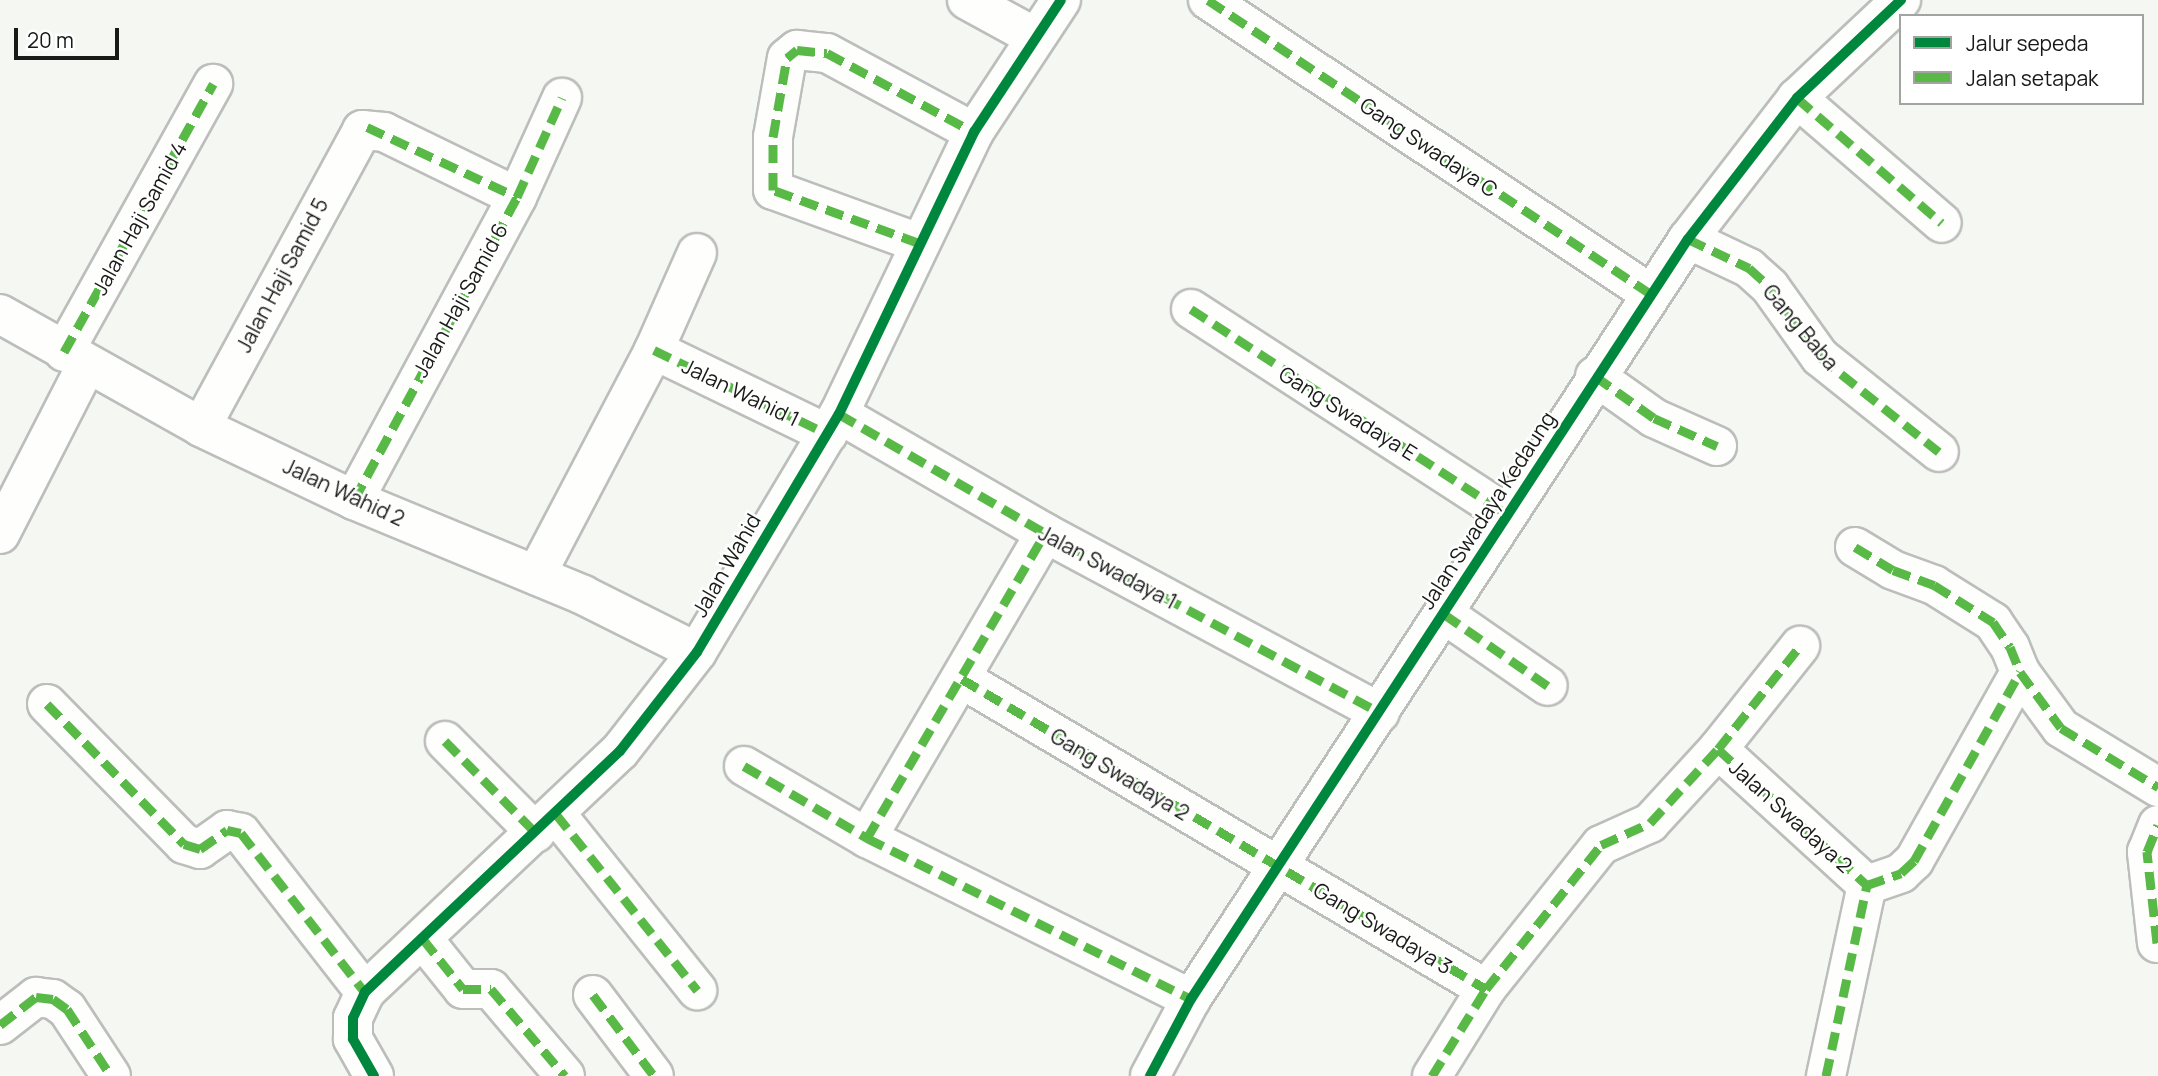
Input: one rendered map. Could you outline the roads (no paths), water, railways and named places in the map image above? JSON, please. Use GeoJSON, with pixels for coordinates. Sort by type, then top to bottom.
{"type":"FeatureCollection","features":[{"type":"Feature","properties":{"kind":"street"},"geometry":{"type":"LineString","coordinates":[[967,0],[1035,37]]}},
{"type":"Feature","properties":{"kind":"street","name":"Jalan Wahid"},"geometry":{"type":"LineString","coordinates":[[374,1076],[353,1040],[353,1018],[365,992],[546,824],[620,751],[697,652],[834,424],[974,132],[1061,0]]}},
{"type":"Feature","properties":{"kind":"street","name":"Gang Swadaya C"},"geometry":{"type":"LineString","coordinates":[[1208,0],[1651,294]]}},
{"type":"Feature","properties":{"kind":"street","name":"Jalan Swadaya Kedaung"},"geometry":{"type":"LineString","coordinates":[[1150,1076],[1191,999],[1380,713],[1595,376],[1688,239],[1797,98],[1901,0]]}},
{"type":"Feature","properties":{"kind":"street"},"geometry":{"type":"LineString","coordinates":[[919,243],[772,190],[773,137],[787,58],[797,50],[813,48],[827,53],[974,132]]}},
{"type":"Feature","properties":{"kind":"street","name":"Jalan Haji Samid 4"},"geometry":{"type":"LineString","coordinates":[[0,534],[76,358],[214,83]]}},
{"type":"Feature","properties":{"kind":"street","name":"Jalan Haji Samid 6"},"geometry":{"type":"LineString","coordinates":[[354,499],[517,197],[562,98]]}},
{"type":"Feature","properties":{"kind":"street"},"geometry":{"type":"LineString","coordinates":[[1797,98],[1942,223]]}},
{"type":"Feature","properties":{"kind":"street","name":"Jalan Haji Samid 5"},"geometry":{"type":"LineString","coordinates":[[201,427],[349,148],[367,127],[517,197]]}},
{"type":"Feature","properties":{"kind":"street","name":"Gang Baba"},"geometry":{"type":"LineString","coordinates":[[1688,239],[1749,268],[1770,287],[1820,357],[1940,452]]}},
{"type":"Feature","properties":{"kind":"street"},"geometry":{"type":"LineString","coordinates":[[536,575],[654,350],[697,253]]}},
{"type":"Feature","properties":{"kind":"street","name":"Gang Swadaya E"},"geometry":{"type":"LineString","coordinates":[[1191,309],[1301,385],[1507,514]]}},
{"type":"Feature","properties":{"kind":"street","name":"Jalan Wahid 2"},"geometry":{"type":"LineString","coordinates":[[0,314],[201,427],[354,499],[536,575],[697,652]]}},
{"type":"Feature","properties":{"kind":"street","name":"Jalan Wahid 1"},"geometry":{"type":"LineString","coordinates":[[654,350],[834,424]]}},
{"type":"Feature","properties":{"kind":"street"},"geometry":{"type":"LineString","coordinates":[[1595,376],[1654,418],[1717,446]]}},
{"type":"Feature","properties":{"kind":"street","name":"Jalan Swadaya 1"},"geometry":{"type":"LineString","coordinates":[[834,424],[1045,533],[1380,713]]}},
{"type":"Feature","properties":{"kind":"street"},"geometry":{"type":"LineString","coordinates":[[867,838],[1045,533]]}},
{"type":"Feature","properties":{"kind":"street"},"geometry":{"type":"LineString","coordinates":[[1855,547],[1893,570],[1934,585],[1993,622],[2010,647],[2020,672],[2061,728],[2158,787]]}},
{"type":"Feature","properties":{"kind":"street"},"geometry":{"type":"LineString","coordinates":[[1444,614],[1548,686]]}},
{"type":"Feature","properties":{"kind":"street"},"geometry":{"type":"LineString","coordinates":[[1718,749],[1800,646]]}},
{"type":"Feature","properties":{"kind":"street","name":"Jalan Swadaya 2"},"geometry":{"type":"LineString","coordinates":[[1867,885],[1901,873],[1913,862],[2020,672]]}},
{"type":"Feature","properties":{"kind":"street","name":"Gang Swadaya 2"},"geometry":{"type":"LineString","coordinates":[[962,679],[1280,867]]}},
{"type":"Feature","properties":{"kind":"street"},"geometry":{"type":"LineString","coordinates":[[47,704],[184,844],[200,849],[227,830],[241,833],[365,992]]}},
{"type":"Feature","properties":{"kind":"street"},"geometry":{"type":"LineString","coordinates":[[445,741],[546,824],[697,990]]}},
{"type":"Feature","properties":{"kind":"street","name":"Jalan Swadaya 2"},"geometry":{"type":"LineString","coordinates":[[1432,1076],[1486,989],[1601,845],[1650,822],[1718,749],[1867,885]]}},
{"type":"Feature","properties":{"kind":"street"},"geometry":{"type":"LineString","coordinates":[[744,766],[867,838],[1191,999]]}},
{"type":"Feature","properties":{"kind":"street"},"geometry":{"type":"LineString","coordinates":[[2157,943],[2147,852],[2158,825]]}},
{"type":"Feature","properties":{"kind":"street","name":"Gang Swadaya 3"},"geometry":{"type":"LineString","coordinates":[[1280,867],[1486,989]]}},
{"type":"Feature","properties":{"kind":"street","name":"Jalan Swadaya 2"},"geometry":{"type":"LineString","coordinates":[[1826,1076],[1867,885]]}},
{"type":"Feature","properties":{"kind":"street"},"geometry":{"type":"LineString","coordinates":[[423,939],[463,989],[491,989],[565,1076]]}},
{"type":"Feature","properties":{"kind":"street"},"geometry":{"type":"LineString","coordinates":[[593,995],[654,1076]]}},
{"type":"Feature","properties":{"kind":"street"},"geometry":{"type":"LineString","coordinates":[[0,1025],[36,997],[53,999],[67,1009],[111,1076]]}}]}
